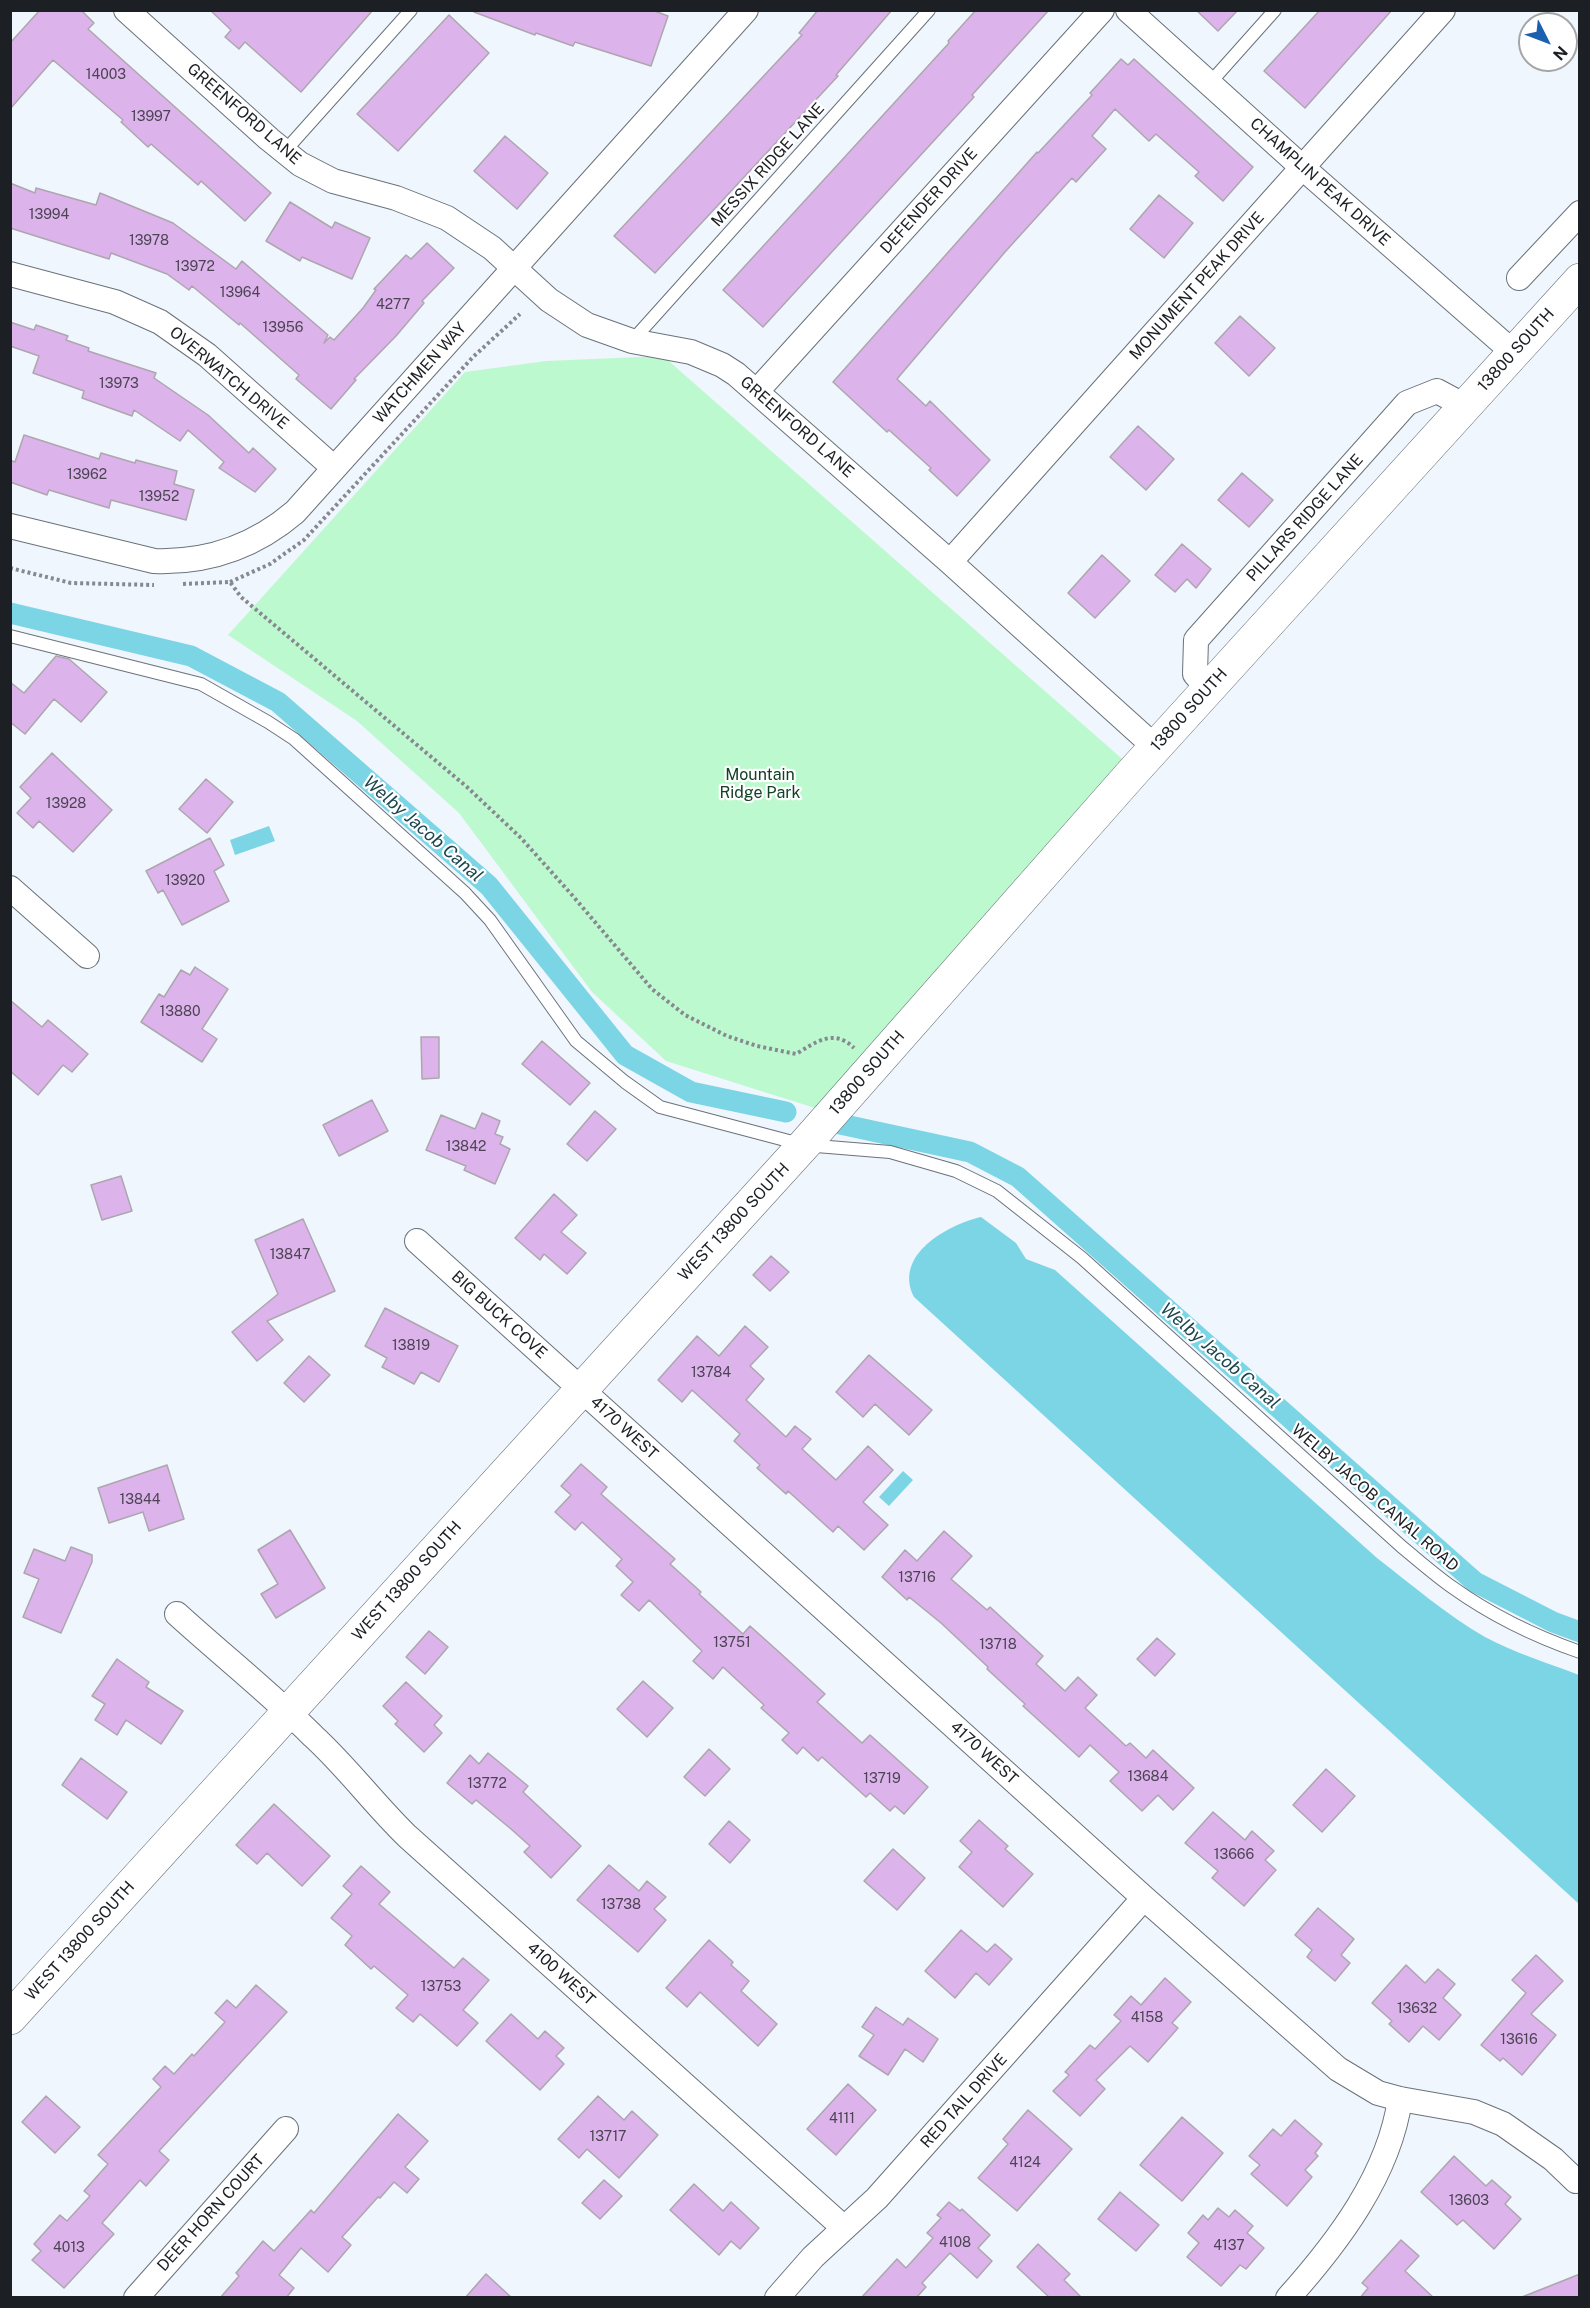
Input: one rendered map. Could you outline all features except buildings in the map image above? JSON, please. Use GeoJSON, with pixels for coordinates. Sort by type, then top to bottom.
{"type":"FeatureCollection","features":[{"type":"Feature","properties":{"kind":"street","name":"WATCHMEN WAY"},"geometry":{"type":"LineString","coordinates":[[10,526],[154,561],[192,560],[228,552],[264,535],[295,512],[747,10]]}},
{"type":"Feature","properties":{"kind":"street","name":"DEFENDER DRIVE"},"geometry":{"type":"LineString","coordinates":[[757,391],[1102,10]]}},
{"type":"Feature","properties":{"kind":"street","name":"CHAMPLIN PEAK DRIVE"},"geometry":{"type":"LineString","coordinates":[[1128,10],[1302,168],[1514,352]]}},
{"type":"Feature","properties":{"kind":"street","name":"MONUMENT PEAK DRIVE"},"geometry":{"type":"LineString","coordinates":[[950,562],[1443,10]]}},
{"type":"Feature","properties":{"kind":"street","name":"GREENFORD LANE"},"geometry":{"type":"LineString","coordinates":[[140,15],[284,152],[308,169],[333,181],[396,198],[447,218],[484,242],[567,314],[609,334],[632,341],[674,347],[707,358],[736,374],[950,562],[1155,747]]}},
{"type":"Feature","properties":{"kind":"street"},"geometry":{"type":"LineString","coordinates":[[1519,278],[1580,213]]}},
{"type":"Feature","properties":{"kind":"street","name":"OVERWATCH DRIVE"},"geometry":{"type":"LineString","coordinates":[[10,274],[115,302],[160,322],[207,355],[334,468]]}},
{"type":"Feature","properties":{"kind":"street","name":"13800 SOUTH"},"geometry":{"type":"LineString","coordinates":[[804,1145],[1155,747],[1580,280]]}},
{"type":"Feature","properties":{"kind":"street","name":"PILLARS RIDGE LANE"},"geometry":{"type":"LineString","coordinates":[[1208,689],[1196,674],[1196,640],[1407,403],[1437,391],[1465,406]]}},
{"type":"Feature","properties":{"kind":"street"},"geometry":{"type":"LineString","coordinates":[[10,888],[87,956]]}},
{"type":"Feature","properties":{"kind":"street","name":"WEST 13800 SOUTH"},"geometry":{"type":"LineString","coordinates":[[10,2018],[804,1145]]}},
{"type":"Feature","properties":{"kind":"street","name":"BIG BUCK COVE"},"geometry":{"type":"LineString","coordinates":[[417,1241],[580,1389]]}},
{"type":"Feature","properties":{"kind":"street","name":"4170 WEST"},"geometry":{"type":"LineString","coordinates":[[580,1389],[1144,1898],[1338,2068],[1378,2093],[1400,2100],[1474,2112],[1503,2124],[1553,2159],[1576,2181]]}},
{"type":"Feature","properties":{"kind":"street","name":"4100 WEST"},"geometry":{"type":"LineString","coordinates":[[177,1614],[345,1766],[407,1836],[844,2228]]}},
{"type":"Feature","properties":{"kind":"street","name":"RED TAIL DRIVE"},"geometry":{"type":"LineString","coordinates":[[777,2298],[813,2257],[877,2198],[1144,1898]]}},
{"type":"Feature","properties":{"kind":"street"},"geometry":{"type":"LineString","coordinates":[[1288,2298],[1337,2237],[1362,2200],[1381,2164],[1396,2125],[1400,2100]]}},
{"type":"Feature","properties":{"kind":"street","name":"DEER HORN COURT"},"geometry":{"type":"LineString","coordinates":[[136,2298],[286,2129]]}},
{"type":"Feature","properties":{"kind":"lane"},"geometry":{"type":"LineString","coordinates":[[284,152],[411,10]]}},
{"type":"Feature","properties":{"kind":"lane","name":"MESSIX RIDGE LANE"},"geometry":{"type":"LineString","coordinates":[[632,341],[930,10]]}},
{"type":"Feature","properties":{"kind":"lane"},"geometry":{"type":"LineString","coordinates":[[1209,84],[1275,10]]}},
{"type":"Feature","properties":{"kind":"lane","name":"WELBY JACOB CANAL ROAD"},"geometry":{"type":"LineString","coordinates":[[10,636],[201,684],[294,739],[465,893],[490,920],[576,1041],[625,1082],[660,1107],[804,1145],[890,1152],[956,1171],[997,1191],[1082,1258],[1402,1546],[1452,1587],[1496,1615],[1543,1639],[1580,1652]]}},
{"type":"Feature","properties":{"kind":"path"},"geometry":{"type":"LineString","coordinates":[[176,585],[230,582],[270,564],[304,540],[473,357],[520,314]]}},
{"type":"Feature","properties":{"kind":"path"},"geometry":{"type":"LineString","coordinates":[[10,568],[71,583],[164,585]]}},
{"type":"Feature","properties":{"kind":"path"},"geometry":{"type":"LineString","coordinates":[[230,582],[241,597],[467,787],[521,838],[572,895],[631,967],[652,989],[685,1015],[727,1036],[776,1050],[796,1054],[818,1041],[835,1036],[847,1040],[857,1050]]}},
{"type":"Feature","properties":{"kind":"green space","name":"Mountain Ridge Park"},"geometry":{"type":"Polygon","coordinates":[[[663,356],[1128,764],[818,1109],[666,1061],[592,992],[459,813],[357,721],[228,635],[465,372],[546,361],[663,356]]]}},
{"type":"Feature","properties":{"kind":"water"},"geometry":{"type":"Polygon","coordinates":[[[269,826],[275,841],[235,855],[230,840],[269,826]]]}},
{"type":"Feature","properties":{"kind":"water"},"geometry":{"type":"Polygon","coordinates":[[[981,1217],[1016,1243],[1026,1259],[1055,1270],[1377,1558],[1430,1599],[1496,1643],[1579,1675],[1579,1904],[914,1297],[909,1282],[911,1268],[917,1255],[939,1235],[967,1221],[981,1217]]]}},
{"type":"Feature","properties":{"kind":"water"},"geometry":{"type":"Polygon","coordinates":[[[903,1471],[913,1480],[889,1506],[879,1497],[903,1471]]]}},
{"type":"Feature","properties":{"kind":"waterway","name":"Welby Jacob Canal"},"geometry":{"type":"LineString","coordinates":[[10,613],[191,656],[278,702],[489,886],[625,1055],[691,1092],[786,1112]]}},
{"type":"Feature","properties":{"kind":"waterway","name":"Welby Jacob Canal"},"geometry":{"type":"LineString","coordinates":[[840,1124],[970,1152],[1018,1177],[1475,1582],[1553,1622],[1580,1632]]}}]}
